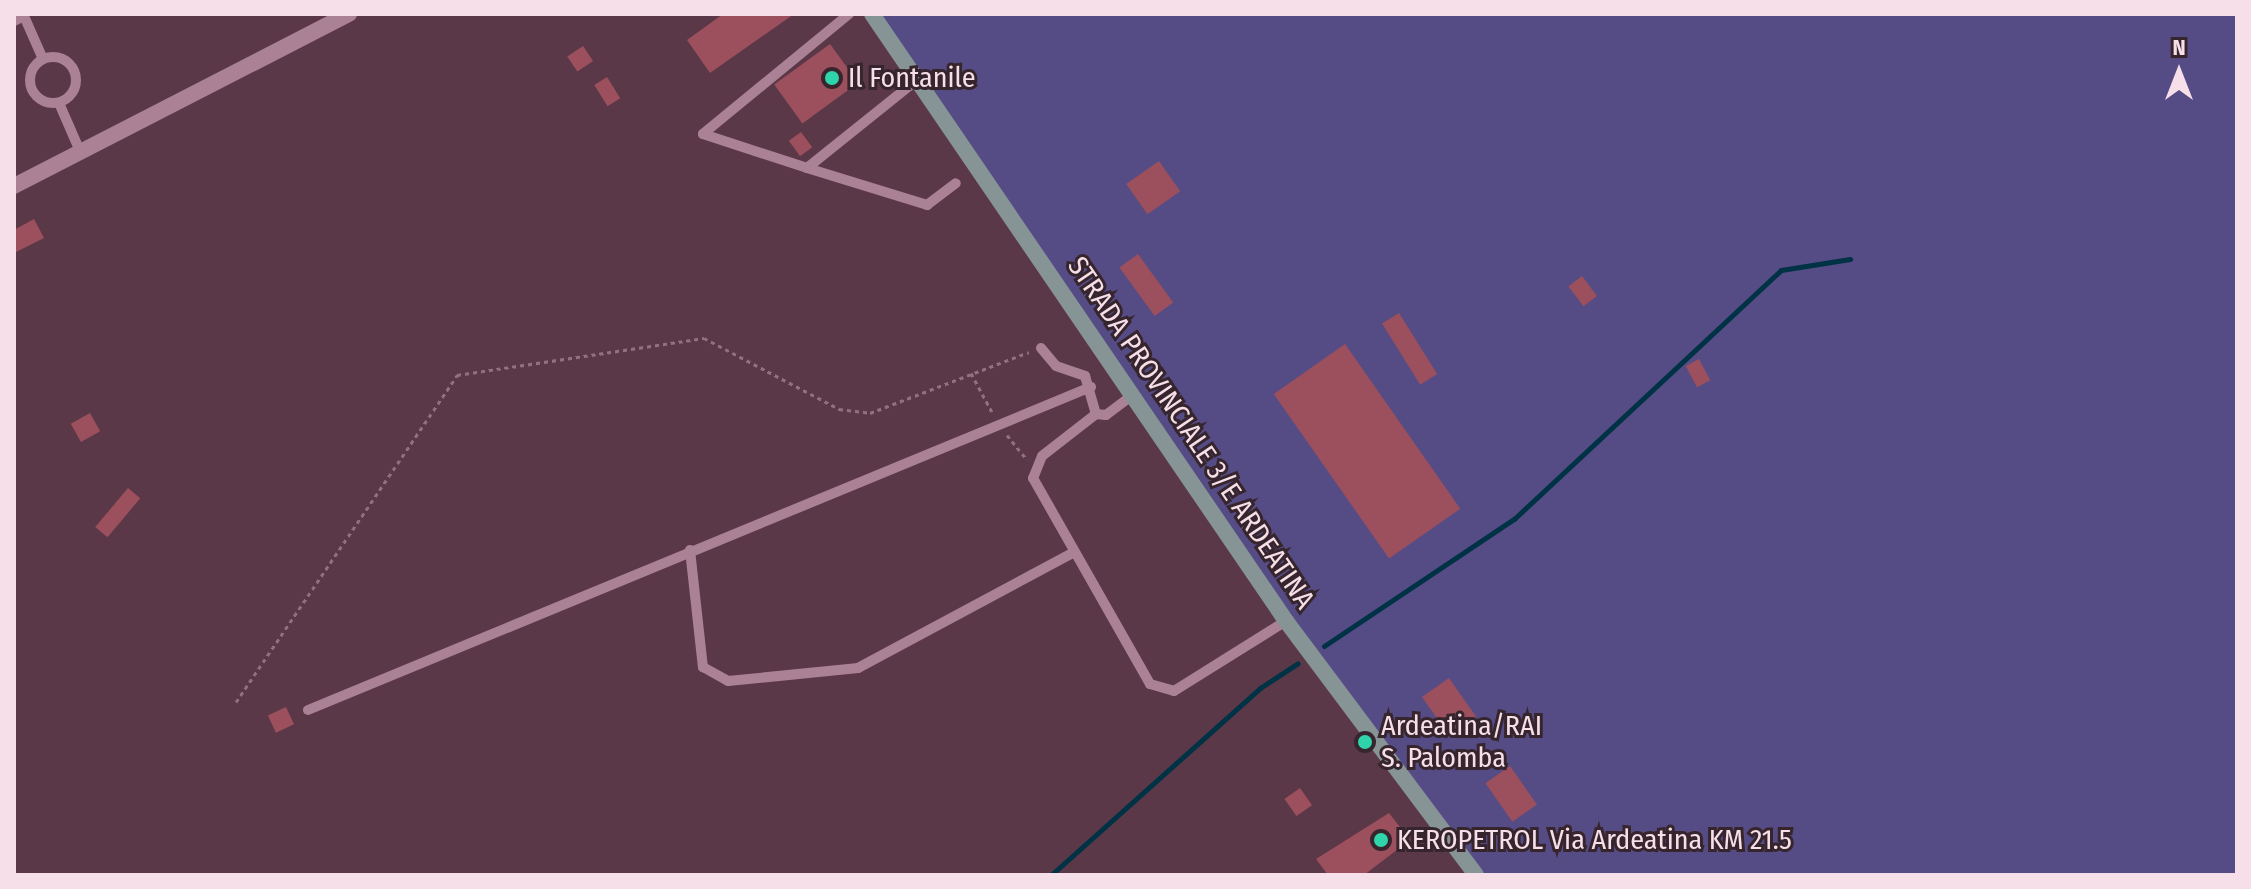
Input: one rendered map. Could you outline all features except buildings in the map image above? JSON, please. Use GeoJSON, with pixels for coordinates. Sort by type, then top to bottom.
{"type":"FeatureCollection","features":[{"type":"Feature","properties":{"kind":"main road","name":"STRADA PROVINCIALE 3/E ARDEATINA"},"geometry":{"type":"LineString","coordinates":[[872,14],[1286,621],[1476,875]]}},
{"type":"Feature","properties":{"kind":"street"},"geometry":{"type":"LineString","coordinates":[[14,186],[349,14]]}},
{"type":"Feature","properties":{"kind":"lane"},"geometry":{"type":"LineString","coordinates":[[849,14],[702,132],[927,205],[956,183]]}},
{"type":"Feature","properties":{"kind":"lane"},"geometry":{"type":"LineString","coordinates":[[14,21],[24,16],[43,59]]}},
{"type":"Feature","properties":{"kind":"lane"},"geometry":{"type":"LineString","coordinates":[[59,57],[76,72],[72,95],[59,103],[37,97],[30,84],[43,59],[59,57]]}},
{"type":"Feature","properties":{"kind":"lane"},"geometry":{"type":"LineString","coordinates":[[807,168],[918,79]]}},
{"type":"Feature","properties":{"kind":"lane"},"geometry":{"type":"LineString","coordinates":[[59,103],[80,151]]}},
{"type":"Feature","properties":{"kind":"lane"},"geometry":{"type":"LineString","coordinates":[[1041,348],[1091,387],[1096,414]]}},
{"type":"Feature","properties":{"kind":"lane"},"geometry":{"type":"LineString","coordinates":[[308,710],[1091,387]]}},
{"type":"Feature","properties":{"kind":"lane"},"geometry":{"type":"LineString","coordinates":[[1134,394],[1106,415],[1096,414],[1033,466],[1074,552],[1161,692],[1286,621]]}},
{"type":"Feature","properties":{"kind":"lane"},"geometry":{"type":"LineString","coordinates":[[690,550],[703,667],[728,681],[858,668],[1074,552]]}},
{"type":"Feature","properties":{"kind":"path"},"geometry":{"type":"LineString","coordinates":[[236,702],[457,375],[704,338],[839,409],[870,413],[1041,348]]}},
{"type":"Feature","properties":{"kind":"shaded area"},"geometry":{"type":"Polygon","coordinates":[[[872,14],[2237,14],[2237,875],[1477,875],[1286,621],[872,14]]]}},
{"type":"Feature","properties":{"kind":"waterway"},"geometry":{"type":"LineString","coordinates":[[1324,646],[1514,519],[1781,270],[1850,259]]}},
{"type":"Feature","properties":{"kind":"waterway"},"geometry":{"type":"LineString","coordinates":[[1051,875],[1260,688],[1298,663]]}},
{"type":"Feature","properties":{"kind":"place","name":"Il Fontanile"},"geometry":{"type":"Point","coordinates":[832,78]}},
{"type":"Feature","properties":{"kind":"place","name":"Ardeatina/RAI S. Palomba"},"geometry":{"type":"Point","coordinates":[1365,742]}},
{"type":"Feature","properties":{"kind":"place","name":"KEROPETROL Via Ardeatina KM 21.5"},"geometry":{"type":"Point","coordinates":[1381,840]}}]}
